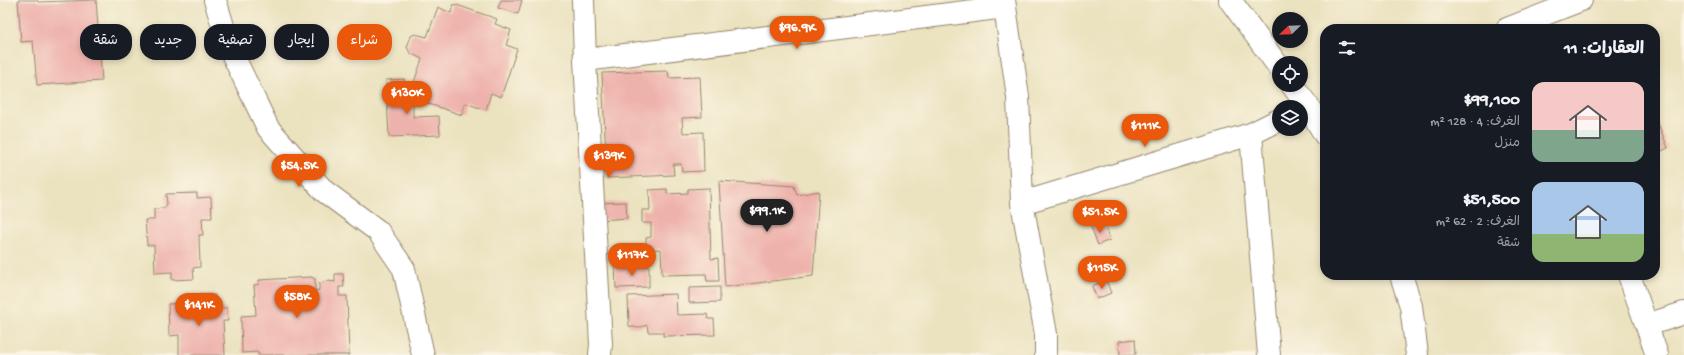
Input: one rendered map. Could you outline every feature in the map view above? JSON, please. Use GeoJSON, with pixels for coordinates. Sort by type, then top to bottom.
{"type":"FeatureCollection","features":[{"type":"Feature","properties":{"kind":"street"},"geometry":{"type":"LineString","coordinates":[[215,0],[230,49],[268,128],[324,191],[378,231],[404,269],[423,355]]}},
{"type":"Feature","properties":{"kind":"street"},"geometry":{"type":"LineString","coordinates":[[583,0],[584,60],[601,344],[600,355]]}},
{"type":"Feature","properties":{"kind":"street"},"geometry":{"type":"LineString","coordinates":[[1230,0],[1272,57]]}},
{"type":"Feature","properties":{"kind":"street"},"geometry":{"type":"LineString","coordinates":[[1537,23],[1581,0]]}},
{"type":"Feature","properties":{"kind":"street"},"geometry":{"type":"LineString","coordinates":[[584,60],[1004,3],[1018,97],[1022,203],[1046,334],[1046,355]]}},
{"type":"Feature","properties":{"kind":"street"},"geometry":{"type":"LineString","coordinates":[[1299,92],[1311,105],[1320,124]]}},
{"type":"Feature","properties":{"kind":"street"},"geometry":{"type":"LineString","coordinates":[[1022,203],[1251,134],[1272,124]]}},
{"type":"Feature","properties":{"kind":"street"},"geometry":{"type":"LineString","coordinates":[[1251,134],[1270,355]]}},
{"type":"Feature","properties":{"kind":"street"},"geometry":{"type":"LineString","coordinates":[[1403,280],[1411,306],[1417,355]]}},
{"type":"Feature","properties":{"kind":"street"},"geometry":{"type":"LineString","coordinates":[[1631,280],[1658,355]]}},
{"type":"Feature","properties":{"kind":"street"},"geometry":{"type":"LineString","coordinates":[[1647,325],[1684,313]]}},
{"type":"Feature","properties":{"kind":"building"},"geometry":{"type":"Polygon","coordinates":[[[18,0],[37,0],[38,2],[96,0],[98,24],[80,24],[80,60],[100,60],[102,81],[37,85],[33,41],[21,42],[18,0]]]}},
{"type":"Feature","properties":{"kind":"building"},"geometry":{"type":"Polygon","coordinates":[[[501,0],[522,0],[518,14],[498,8],[501,0]]]}},
{"type":"Feature","properties":{"kind":"building"},"geometry":{"type":"Polygon","coordinates":[[[454,4],[497,19],[495,24],[511,30],[506,45],[517,49],[501,97],[491,93],[486,110],[465,103],[462,115],[420,101],[425,86],[414,82],[422,59],[410,53],[407,47],[411,36],[415,34],[427,37],[438,7],[451,13],[454,4]]]}},
{"type":"Feature","properties":{"kind":"building"},"geometry":{"type":"Polygon","coordinates":[[[668,71],[669,78],[700,77],[702,117],[682,118],[683,133],[703,132],[704,171],[682,172],[681,164],[673,164],[674,175],[607,178],[602,73],[668,71]]]}},
{"type":"Feature","properties":{"kind":"building"},"geometry":{"type":"Polygon","coordinates":[[[404,79],[405,103],[413,102],[413,117],[439,116],[440,135],[389,137],[386,80],[404,79]]]}},
{"type":"Feature","properties":{"kind":"building"},"geometry":{"type":"Polygon","coordinates":[[[1660,128],[1668,148],[1660,152],[1660,128]]]}},
{"type":"Feature","properties":{"kind":"building"},"geometry":{"type":"Polygon","coordinates":[[[719,181],[794,186],[797,195],[819,191],[813,276],[725,287],[719,181]]]}},
{"type":"Feature","properties":{"kind":"building"},"geometry":{"type":"Polygon","coordinates":[[[709,188],[711,259],[718,258],[719,281],[707,281],[706,274],[662,275],[661,249],[646,250],[646,238],[651,237],[651,223],[642,223],[642,210],[650,210],[649,190],[667,189],[667,194],[688,193],[688,189],[709,188]]]}},
{"type":"Feature","properties":{"kind":"building"},"geometry":{"type":"Polygon","coordinates":[[[197,193],[197,198],[211,197],[212,218],[202,218],[203,235],[199,235],[200,267],[193,268],[194,279],[172,280],[172,272],[155,273],[154,245],[147,245],[145,220],[154,220],[154,209],[165,208],[167,204],[166,194],[197,193]]]}},
{"type":"Feature","properties":{"kind":"building"},"geometry":{"type":"Polygon","coordinates":[[[626,202],[627,218],[601,220],[600,203],[626,202]]]}},
{"type":"Feature","properties":{"kind":"building"},"geometry":{"type":"Polygon","coordinates":[[[1103,222],[1110,240],[1098,245],[1091,227],[1103,222]]]}},
{"type":"Feature","properties":{"kind":"building"},"geometry":{"type":"Polygon","coordinates":[[[649,266],[649,287],[616,288],[615,267],[649,266]]]}},
{"type":"Feature","properties":{"kind":"building"},"geometry":{"type":"Polygon","coordinates":[[[335,274],[343,274],[344,287],[339,287],[339,296],[347,296],[349,355],[258,355],[258,352],[242,353],[241,316],[256,315],[254,285],[259,284],[259,280],[311,277],[315,279],[315,291],[319,290],[319,283],[328,281],[335,282],[335,274]]]}},
{"type":"Feature","properties":{"kind":"building"},"geometry":{"type":"Polygon","coordinates":[[[1106,280],[1111,293],[1097,299],[1092,286],[1106,280]]]}},
{"type":"Feature","properties":{"kind":"building"},"geometry":{"type":"Polygon","coordinates":[[[720,287],[720,302],[689,303],[689,288],[720,287]]]}},
{"type":"Feature","properties":{"kind":"building"},"geometry":{"type":"Polygon","coordinates":[[[676,294],[677,315],[707,314],[708,319],[714,319],[715,335],[663,336],[663,332],[648,332],[647,325],[638,328],[629,326],[628,296],[676,294]]]}},
{"type":"Feature","properties":{"kind":"building"},"geometry":{"type":"Polygon","coordinates":[[[200,295],[215,295],[216,308],[227,308],[228,321],[223,321],[225,355],[179,355],[179,335],[169,336],[168,304],[200,303],[200,295]]]}},
{"type":"Feature","properties":{"kind":"building"},"geometry":{"type":"Polygon","coordinates":[[[1135,339],[1136,354],[1120,355],[1119,341],[1135,339]]]}}]}
